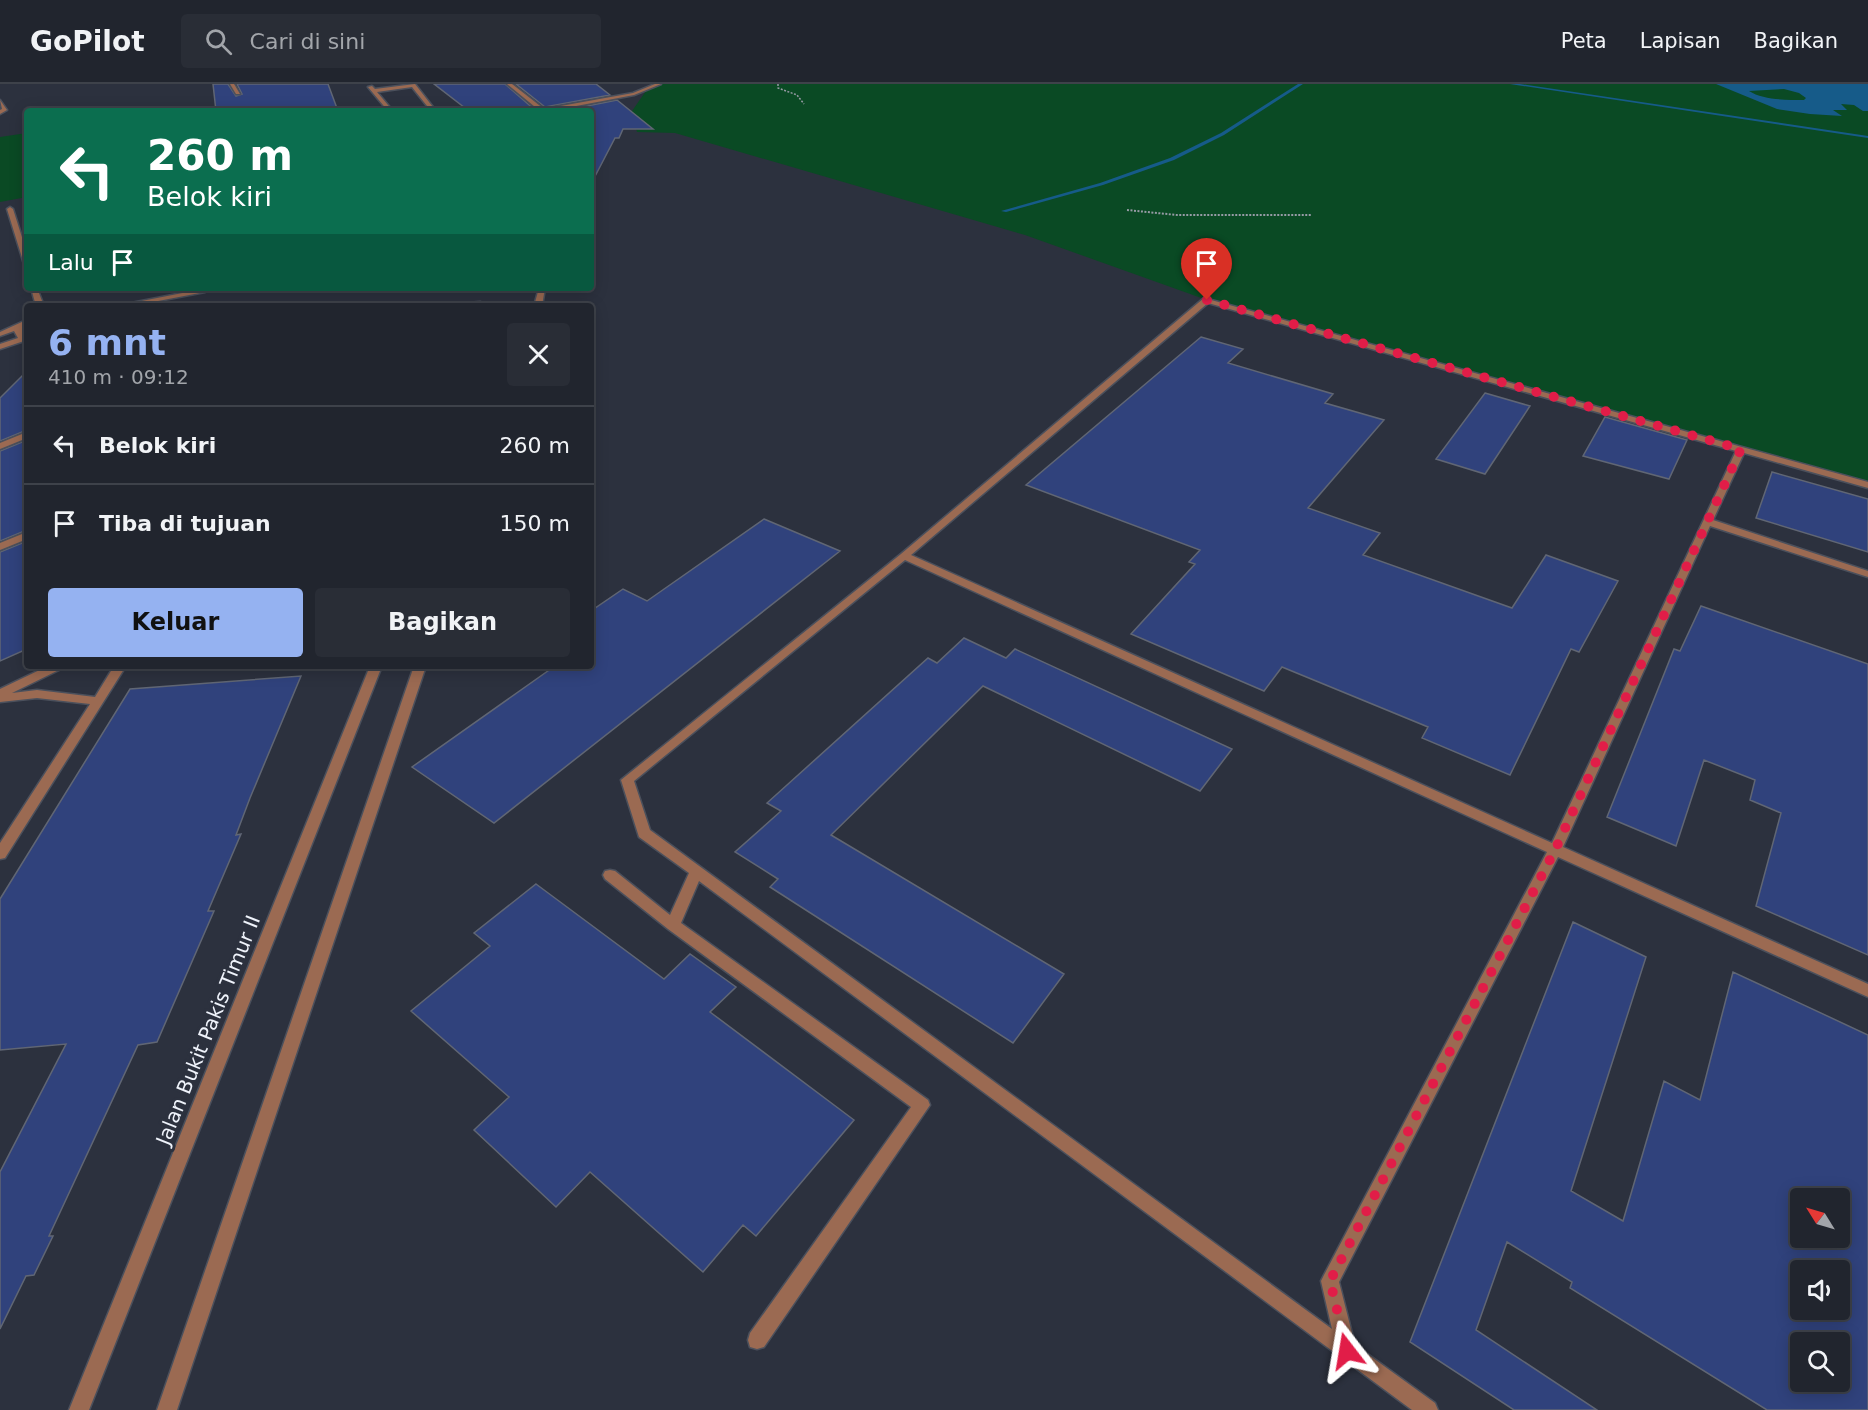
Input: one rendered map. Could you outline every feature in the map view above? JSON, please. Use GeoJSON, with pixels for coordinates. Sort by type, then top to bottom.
{"type":"FeatureCollection","features":[{"type":"Feature","properties":{"kind":"street"},"geometry":{"type":"LineString","coordinates":[[232,84],[238,93]]}},
{"type":"Feature","properties":{"kind":"street"},"geometry":{"type":"LineString","coordinates":[[509,84],[539,108]]}},
{"type":"Feature","properties":{"kind":"street"},"geometry":{"type":"LineString","coordinates":[[558,108],[643,92],[659,84]]}},
{"type":"Feature","properties":{"kind":"street"},"geometry":{"type":"LineString","coordinates":[[388,108],[371,88],[412,85],[431,108]]}},
{"type":"Feature","properties":{"kind":"street"},"geometry":{"type":"LineString","coordinates":[[0,101],[4,110],[0,112]]}},
{"type":"Feature","properties":{"kind":"street"},"geometry":{"type":"LineString","coordinates":[[580,108],[593,101]]}},
{"type":"Feature","properties":{"kind":"street"},"geometry":{"type":"LineString","coordinates":[[10,209],[24,254]]}},
{"type":"Feature","properties":{"kind":"street"},"geometry":{"type":"LineString","coordinates":[[135,303],[197,291]]}},
{"type":"Feature","properties":{"kind":"street"},"geometry":{"type":"LineString","coordinates":[[167,303],[201,291]]}},
{"type":"Feature","properties":{"kind":"street"},"geometry":{"type":"LineString","coordinates":[[1428,1410],[644,833],[627,780],[904,556],[1207,300],[1868,485]]}},
{"type":"Feature","properties":{"kind":"street"},"geometry":{"type":"LineString","coordinates":[[0,334],[24,325]]}},
{"type":"Feature","properties":{"kind":"street"},"geometry":{"type":"LineString","coordinates":[[24,326],[18,331],[19,336],[24,338]]}},
{"type":"Feature","properties":{"kind":"street"},"geometry":{"type":"LineString","coordinates":[[0,347],[24,340]]}},
{"type":"Feature","properties":{"kind":"street"},"geometry":{"type":"LineString","coordinates":[[0,446],[24,436]]}},
{"type":"Feature","properties":{"kind":"street"},"geometry":{"type":"LineString","coordinates":[[1347,1351],[1330,1281],[1555,850],[1741,449]]}},
{"type":"Feature","properties":{"kind":"street"},"geometry":{"type":"LineString","coordinates":[[1708,522],[1868,574]]}},
{"type":"Feature","properties":{"kind":"street"},"geometry":{"type":"LineString","coordinates":[[0,548],[24,536]]}},
{"type":"Feature","properties":{"kind":"street"},"geometry":{"type":"LineString","coordinates":[[904,556],[1868,991]]}},
{"type":"Feature","properties":{"kind":"street"},"geometry":{"type":"LineString","coordinates":[[0,694],[51,669]]}},
{"type":"Feature","properties":{"kind":"street"},"geometry":{"type":"LineString","coordinates":[[0,854],[118,669]]}},
{"type":"Feature","properties":{"kind":"street","name":"Jalan Bukit Pakis Timur II"},"geometry":{"type":"LineString","coordinates":[[80,1410],[375,669]]}},
{"type":"Feature","properties":{"kind":"street"},"geometry":{"type":"LineString","coordinates":[[167,1410],[419,669]]}},
{"type":"Feature","properties":{"kind":"street"},"geometry":{"type":"LineString","coordinates":[[0,698],[37,694],[99,701]]}},
{"type":"Feature","properties":{"kind":"street"},"geometry":{"type":"LineString","coordinates":[[673,925],[696,872]]}},
{"type":"Feature","properties":{"kind":"street"},"geometry":{"type":"LineString","coordinates":[[610,875],[673,925],[922,1105],[757,1340]]}},
{"type":"Feature","properties":{"kind":"path"},"geometry":{"type":"LineString","coordinates":[[778,84],[778,88],[797,95],[804,104]]}},
{"type":"Feature","properties":{"kind":"path"},"geometry":{"type":"LineString","coordinates":[[1127,210],[1177,215],[1311,215]]}},
{"type":"Feature","properties":{"kind":"green space"},"geometry":{"type":"Polygon","coordinates":[[[655,84],[1868,84],[1868,485],[1207,300],[1025,235],[675,133],[637,132],[632,111],[648,88],[655,84]]]}},
{"type":"Feature","properties":{"kind":"green space"},"geometry":{"type":"Polygon","coordinates":[[[24,133],[24,198],[0,202],[0,137],[24,133]]]}},
{"type":"Feature","properties":{"kind":"water"},"geometry":{"type":"Polygon","coordinates":[[[1716,84],[1868,84],[1868,111],[1863,111],[1854,105],[1841,104],[1847,110],[1833,110],[1842,116],[1777,109],[1716,84]],[[1784,89],[1749,91],[1782,100],[1804,100],[1806,98],[1799,93],[1784,89]]]}},
{"type":"Feature","properties":{"kind":"building"},"geometry":{"type":"Polygon","coordinates":[[[213,84],[228,84],[236,96],[242,94],[237,84],[328,84],[337,108],[216,108],[213,84]]]}},
{"type":"Feature","properties":{"kind":"building"},"geometry":{"type":"Polygon","coordinates":[[[434,84],[505,84],[533,108],[465,108],[434,84]]]}},
{"type":"Feature","properties":{"kind":"building"},"geometry":{"type":"Polygon","coordinates":[[[516,84],[596,84],[610,95],[545,107],[516,84]]]}},
{"type":"Feature","properties":{"kind":"building"},"geometry":{"type":"Polygon","coordinates":[[[617,100],[653,129],[623,129],[619,138],[615,138],[594,178],[594,108],[577,108],[617,100]]]}},
{"type":"Feature","properties":{"kind":"building"},"geometry":{"type":"Polygon","coordinates":[[[1201,337],[1243,349],[1228,363],[1333,394],[1325,403],[1384,420],[1308,508],[1380,533],[1363,555],[1512,608],[1546,555],[1618,581],[1579,652],[1571,649],[1510,775],[1422,738],[1428,727],[1282,667],[1264,691],[1131,634],[1195,564],[1189,562],[1200,550],[1026,485],[1201,337]]]}},
{"type":"Feature","properties":{"kind":"building"},"geometry":{"type":"Polygon","coordinates":[[[24,374],[24,431],[0,441],[0,398],[24,374]]]}},
{"type":"Feature","properties":{"kind":"building"},"geometry":{"type":"Polygon","coordinates":[[[1485,393],[1530,406],[1485,474],[1436,459],[1485,393]]]}},
{"type":"Feature","properties":{"kind":"building"},"geometry":{"type":"Polygon","coordinates":[[[1605,417],[1687,440],[1669,479],[1583,456],[1605,417]]]}},
{"type":"Feature","properties":{"kind":"building"},"geometry":{"type":"Polygon","coordinates":[[[24,441],[24,531],[0,541],[0,451],[24,441]]]}},
{"type":"Feature","properties":{"kind":"building"},"geometry":{"type":"Polygon","coordinates":[[[1772,472],[1868,499],[1868,552],[1756,518],[1772,472]]]}},
{"type":"Feature","properties":{"kind":"building"},"geometry":{"type":"Polygon","coordinates":[[[764,519],[840,551],[494,823],[412,767],[551,669],[594,669],[594,609],[623,589],[647,601],[764,519]]]}},
{"type":"Feature","properties":{"kind":"building"},"geometry":{"type":"Polygon","coordinates":[[[24,542],[24,650],[0,661],[0,552],[24,542]]]}},
{"type":"Feature","properties":{"kind":"building"},"geometry":{"type":"Polygon","coordinates":[[[1701,606],[1868,664],[1868,955],[1756,906],[1781,813],[1750,800],[1755,780],[1704,760],[1676,846],[1607,817],[1674,649],[1680,651],[1701,606]]]}},
{"type":"Feature","properties":{"kind":"building"},"geometry":{"type":"Polygon","coordinates":[[[964,638],[1006,658],[1015,649],[1232,749],[1200,791],[983,686],[831,835],[1064,974],[1013,1043],[770,887],[778,879],[735,852],[781,811],[767,803],[928,658],[937,663],[964,638]]]}},
{"type":"Feature","properties":{"kind":"building"},"geometry":{"type":"Polygon","coordinates":[[[301,676],[250,798],[236,835],[241,834],[208,911],[214,911],[157,1042],[138,1045],[49,1236],[53,1236],[34,1275],[26,1276],[0,1329],[0,1172],[66,1044],[0,1050],[0,899],[130,689],[301,676]]]}},
{"type":"Feature","properties":{"kind":"building"},"geometry":{"type":"Polygon","coordinates":[[[536,884],[664,979],[690,954],[736,987],[710,1012],[854,1120],[756,1236],[743,1225],[703,1272],[590,1172],[556,1207],[474,1130],[509,1097],[411,1011],[490,946],[474,933],[536,884]]]}},
{"type":"Feature","properties":{"kind":"building"},"geometry":{"type":"Polygon","coordinates":[[[1573,922],[1646,957],[1571,1191],[1623,1221],[1664,1081],[1700,1100],[1733,972],[1868,1035],[1868,1410],[1767,1410],[1570,1288],[1572,1282],[1507,1242],[1476,1330],[1597,1410],[1514,1410],[1410,1342],[1573,922]]]}},
{"type":"Feature","properties":{"kind":"waterway"},"geometry":{"type":"LineString","coordinates":[[1004,211],[1101,184],[1172,159],[1222,134],[1301,84]]}},
{"type":"Feature","properties":{"kind":"waterway"},"geometry":{"type":"LineString","coordinates":[[1512,84],[1868,137]]}},
{"type":"Feature","properties":{"kind":"route"},"geometry":{"type":"LineString","coordinates":[[1207,300],[1741,449],[1555,850],[1330,1281],[1347,1351]]}}]}
